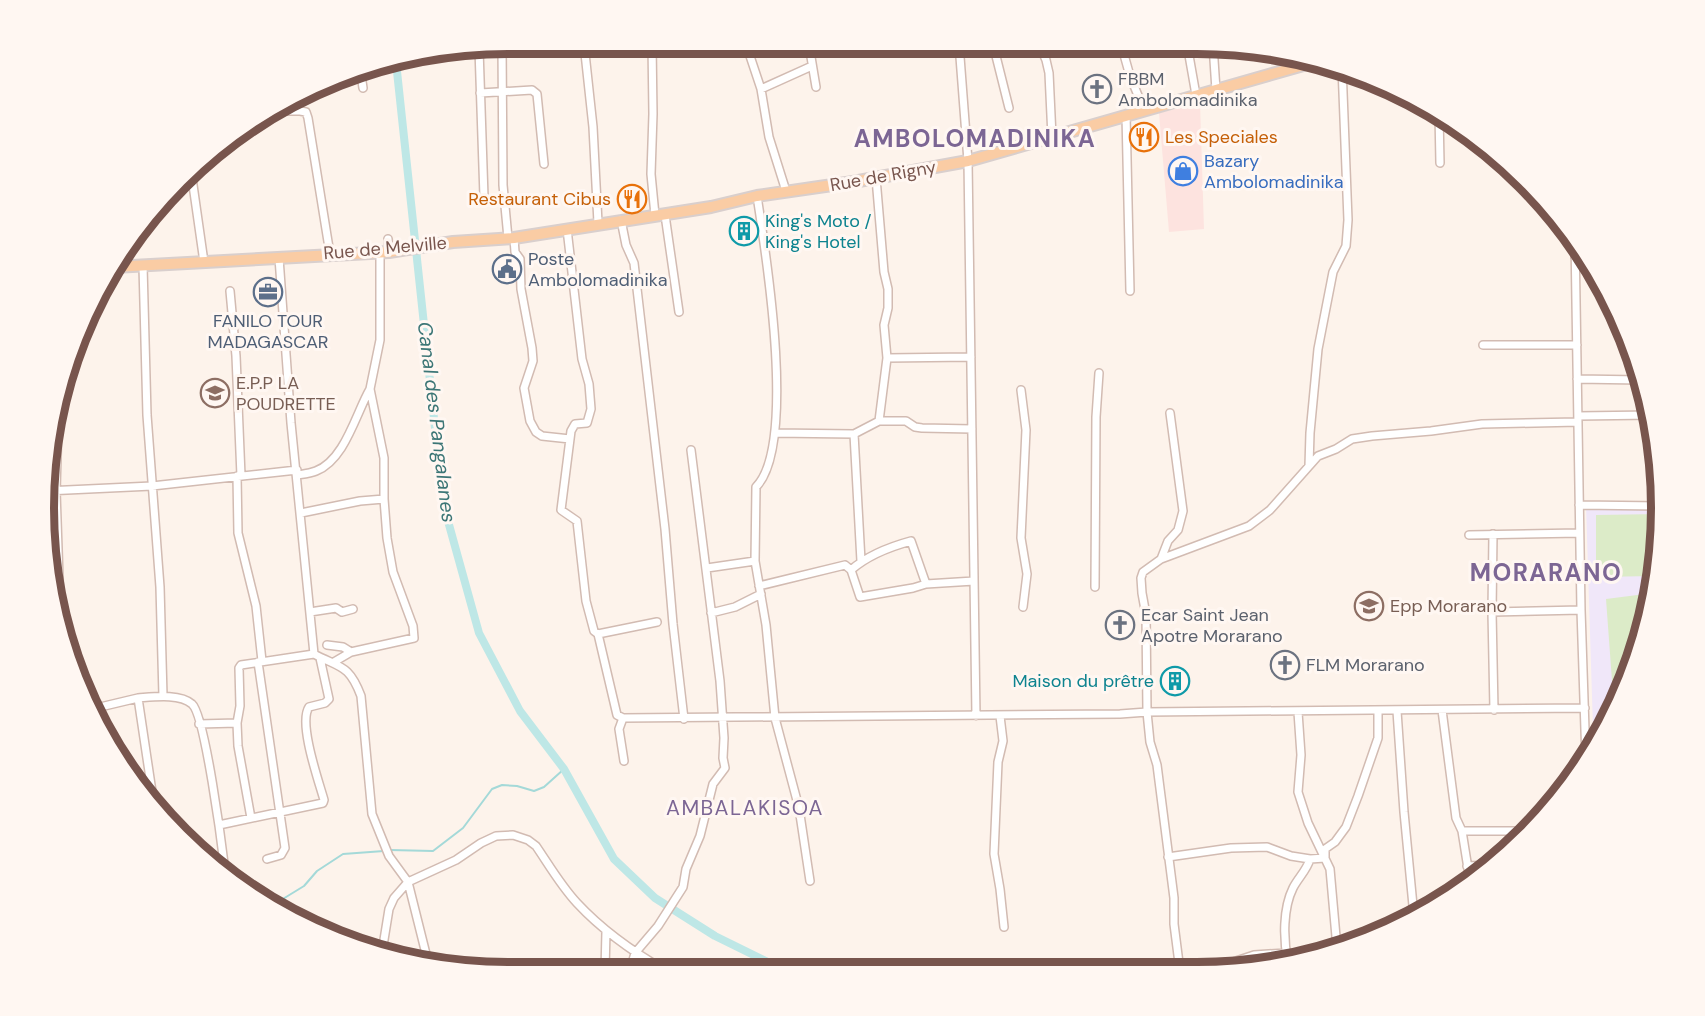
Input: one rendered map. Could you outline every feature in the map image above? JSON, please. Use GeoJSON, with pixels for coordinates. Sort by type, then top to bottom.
{"type":"FeatureCollection","features":[{"type":"Feature","properties":{"kind":"main road","name":"Rue de Rigny"},"geometry":{"type":"LineString","coordinates":[[660,215],[968,160],[1298,65]]}},
{"type":"Feature","properties":{"kind":"main road","name":"Rue de Melville"},"geometry":{"type":"LineString","coordinates":[[124,267],[385,252],[453,242],[511,238],[660,215]]}},
{"type":"Feature","properties":{"kind":"street"},"geometry":{"type":"LineString","coordinates":[[502,54],[503,185],[511,238],[515,252],[520,259],[521,289],[532,348],[532,361],[524,388],[530,421],[536,432],[542,436],[570,439]]}},
{"type":"Feature","properties":{"kind":"street"},"geometry":{"type":"LineString","coordinates":[[585,54],[593,127],[598,223]]}},
{"type":"Feature","properties":{"kind":"street"},"geometry":{"type":"LineString","coordinates":[[652,54],[651,174],[679,312]]}},
{"type":"Feature","properties":{"kind":"street"},"geometry":{"type":"LineString","coordinates":[[749,54],[761,89],[769,137],[786,191]]}},
{"type":"Feature","properties":{"kind":"street"},"geometry":{"type":"LineString","coordinates":[[810,54],[816,87]]}},
{"type":"Feature","properties":{"kind":"street"},"geometry":{"type":"LineString","coordinates":[[960,54],[968,160],[976,716]]}},
{"type":"Feature","properties":{"kind":"street"},"geometry":{"type":"LineString","coordinates":[[996,54],[1010,108]]}},
{"type":"Feature","properties":{"kind":"street"},"geometry":{"type":"LineString","coordinates":[[1043,54],[1049,73],[1052,137]]}},
{"type":"Feature","properties":{"kind":"street"},"geometry":{"type":"LineString","coordinates":[[1124,54],[1144,110]]}},
{"type":"Feature","properties":{"kind":"street"},"geometry":{"type":"LineString","coordinates":[[1189,54],[1196,96]]}},
{"type":"Feature","properties":{"kind":"street"},"geometry":{"type":"LineString","coordinates":[[479,55],[484,197]]}},
{"type":"Feature","properties":{"kind":"street"},"geometry":{"type":"LineString","coordinates":[[1214,55],[1216,90]]}},
{"type":"Feature","properties":{"kind":"street"},"geometry":{"type":"LineString","coordinates":[[761,89],[812,66]]}},
{"type":"Feature","properties":{"kind":"street"},"geometry":{"type":"LineString","coordinates":[[362,78],[363,88]]}},
{"type":"Feature","properties":{"kind":"street"},"geometry":{"type":"LineString","coordinates":[[1309,466],[1318,349],[1334,272],[1346,246],[1342,78]]}},
{"type":"Feature","properties":{"kind":"street"},"geometry":{"type":"LineString","coordinates":[[480,93],[532,90],[537,94],[544,164]]}},
{"type":"Feature","properties":{"kind":"street"},"geometry":{"type":"LineString","coordinates":[[288,111],[306,112],[308,118],[330,254]]}},
{"type":"Feature","properties":{"kind":"street"},"geometry":{"type":"LineString","coordinates":[[1126,116],[1130,291]]}},
{"type":"Feature","properties":{"kind":"street"},"geometry":{"type":"LineString","coordinates":[[1439,125],[1440,163]]}},
{"type":"Feature","properties":{"kind":"street"},"geometry":{"type":"LineString","coordinates":[[876,178],[884,272],[888,290],[888,308],[884,325],[887,358],[879,421]]}},
{"type":"Feature","properties":{"kind":"street"},"geometry":{"type":"LineString","coordinates":[[193,182],[204,262]]}},
{"type":"Feature","properties":{"kind":"street"},"geometry":{"type":"LineString","coordinates":[[757,196],[773,316],[777,388],[776,433],[764,479],[756,487],[755,561],[766,625],[775,718],[799,808],[810,881]]}},
{"type":"Feature","properties":{"kind":"street"},"geometry":{"type":"LineString","coordinates":[[621,220],[626,245],[634,263],[664,518],[684,719]]}},
{"type":"Feature","properties":{"kind":"street"},"geometry":{"type":"LineString","coordinates":[[567,229],[582,359],[589,384],[591,409],[587,423],[579,423],[572,427],[561,510],[577,521],[586,601],[594,631],[598,634],[617,715],[623,718],[1000,716],[1147,712],[1585,708]]}},
{"type":"Feature","properties":{"kind":"street"},"geometry":{"type":"LineString","coordinates":[[56,491],[152,486],[319,470],[333,457],[355,426],[360,407],[370,389],[380,340],[385,252],[388,239]]}},
{"type":"Feature","properties":{"kind":"street"},"geometry":{"type":"LineString","coordinates":[[219,825],[318,806],[324,800],[309,745],[306,716],[309,707],[325,703],[329,699],[317,656],[310,612],[279,258]]}},
{"type":"Feature","properties":{"kind":"street"},"geometry":{"type":"LineString","coordinates":[[1575,258],[1586,742]]}},
{"type":"Feature","properties":{"kind":"street"},"geometry":{"type":"LineString","coordinates":[[142,266],[147,415],[160,587],[163,696]]}},
{"type":"Feature","properties":{"kind":"street"},"geometry":{"type":"LineString","coordinates":[[230,291],[236,357],[238,533],[256,606],[260,662],[285,851],[281,855],[267,859]]}},
{"type":"Feature","properties":{"kind":"street"},"geometry":{"type":"LineString","coordinates":[[1483,345],[1576,345]]}},
{"type":"Feature","properties":{"kind":"street"},"geometry":{"type":"LineString","coordinates":[[887,358],[971,357]]}},
{"type":"Feature","properties":{"kind":"street"},"geometry":{"type":"LineString","coordinates":[[1095,587],[1096,417],[1099,373]]}},
{"type":"Feature","properties":{"kind":"street"},"geometry":{"type":"LineString","coordinates":[[1577,379],[1633,380]]}},
{"type":"Feature","properties":{"kind":"street"},"geometry":{"type":"LineString","coordinates":[[334,662],[351,652],[414,638],[413,626],[393,572],[387,538],[384,458],[370,389]]}},
{"type":"Feature","properties":{"kind":"street"},"geometry":{"type":"LineString","coordinates":[[1021,390],[1026,430],[1021,538],[1027,574],[1023,607]]}},
{"type":"Feature","properties":{"kind":"street"},"geometry":{"type":"LineString","coordinates":[[1161,559],[1167,541],[1178,530],[1183,511],[1170,413]]}},
{"type":"Feature","properties":{"kind":"street"},"geometry":{"type":"LineString","coordinates":[[1179,962],[1174,924],[1174,898],[1157,765],[1150,742],[1147,712],[1146,615],[1141,578],[1143,572],[1161,559],[1249,526],[1270,510],[1318,456],[1352,439],[1482,424],[1641,416]]}},
{"type":"Feature","properties":{"kind":"street"},"geometry":{"type":"LineString","coordinates":[[776,433],[854,434],[879,421],[906,421],[915,427],[922,428],[972,429]]}},
{"type":"Feature","properties":{"kind":"street"},"geometry":{"type":"LineString","coordinates":[[854,434],[861,561]]}},
{"type":"Feature","properties":{"kind":"street"},"geometry":{"type":"LineString","coordinates":[[633,962],[635,953],[657,926],[683,887],[686,869],[700,836],[712,784],[725,768],[723,716],[691,450]]}},
{"type":"Feature","properties":{"kind":"street"},"geometry":{"type":"LineString","coordinates":[[57,460],[59,572]]}},
{"type":"Feature","properties":{"kind":"street"},"geometry":{"type":"LineString","coordinates":[[300,513],[360,501],[384,499]]}},
{"type":"Feature","properties":{"kind":"street"},"geometry":{"type":"LineString","coordinates":[[1579,505],[1651,506]]}},
{"type":"Feature","properties":{"kind":"street"},"geometry":{"type":"LineString","coordinates":[[1469,535],[1580,533]]}},
{"type":"Feature","properties":{"kind":"street"},"geometry":{"type":"LineString","coordinates":[[1493,534],[1494,710]]}},
{"type":"Feature","properties":{"kind":"street"},"geometry":{"type":"LineString","coordinates":[[851,570],[861,561],[892,546],[911,541],[926,584]]}},
{"type":"Feature","properties":{"kind":"street"},"geometry":{"type":"LineString","coordinates":[[706,568],[755,561]]}},
{"type":"Feature","properties":{"kind":"street"},"geometry":{"type":"LineString","coordinates":[[711,614],[735,607],[760,590],[845,565],[851,570],[860,597],[926,584],[974,581]]}},
{"type":"Feature","properties":{"kind":"street"},"geometry":{"type":"LineString","coordinates":[[310,612],[336,608],[342,612],[353,609]]}},
{"type":"Feature","properties":{"kind":"street"},"geometry":{"type":"LineString","coordinates":[[1492,612],[1581,610]]}},
{"type":"Feature","properties":{"kind":"street"},"geometry":{"type":"LineString","coordinates":[[598,634],[657,621]]}},
{"type":"Feature","properties":{"kind":"street"},"geometry":{"type":"LineString","coordinates":[[327,645],[343,647],[351,652]]}},
{"type":"Feature","properties":{"kind":"street"},"geometry":{"type":"LineString","coordinates":[[251,818],[238,746],[239,668],[241,665],[260,662],[317,656],[334,662],[355,680],[361,696],[372,814],[387,852],[408,882],[426,954]]}},
{"type":"Feature","properties":{"kind":"street"},"geometry":{"type":"LineString","coordinates":[[100,707],[138,698],[163,696],[192,704],[205,741],[224,861]]}},
{"type":"Feature","properties":{"kind":"street"},"geometry":{"type":"LineString","coordinates":[[138,698],[151,788]]}},
{"type":"Feature","properties":{"kind":"street"},"geometry":{"type":"LineString","coordinates":[[1325,858],[1325,849],[1335,842],[1346,827],[1358,796],[1378,738],[1378,711]]}},
{"type":"Feature","properties":{"kind":"street"},"geometry":{"type":"LineString","coordinates":[[1397,711],[1413,907]]}},
{"type":"Feature","properties":{"kind":"street"},"geometry":{"type":"LineString","coordinates":[[1442,711],[1456,818],[1462,831],[1468,871]]}},
{"type":"Feature","properties":{"kind":"street"},"geometry":{"type":"LineString","coordinates":[[1298,712],[1300,755],[1298,792],[1308,823],[1330,869],[1336,940]]}},
{"type":"Feature","properties":{"kind":"street"},"geometry":{"type":"LineString","coordinates":[[1000,716],[1003,741],[999,762],[994,854],[1004,927]]}},
{"type":"Feature","properties":{"kind":"street"},"geometry":{"type":"LineString","coordinates":[[623,718],[619,729],[624,761]]}},
{"type":"Feature","properties":{"kind":"street"},"geometry":{"type":"LineString","coordinates":[[199,724],[237,723]]}},
{"type":"Feature","properties":{"kind":"street"},"geometry":{"type":"LineString","coordinates":[[1462,831],[1516,831]]}},
{"type":"Feature","properties":{"kind":"street"},"geometry":{"type":"LineString","coordinates":[[383,945],[389,909],[394,898],[408,882],[456,860],[496,836],[513,836],[528,840],[536,846],[576,902],[606,931],[650,962]]}},
{"type":"Feature","properties":{"kind":"street"},"geometry":{"type":"LineString","coordinates":[[1168,857],[1231,848],[1267,847],[1310,860],[1325,858]]}},
{"type":"Feature","properties":{"kind":"street"},"geometry":{"type":"LineString","coordinates":[[1240,960],[1254,955],[1286,953],[1287,910],[1293,888],[1310,860]]}},
{"type":"Feature","properties":{"kind":"street"},"geometry":{"type":"LineString","coordinates":[[1467,866],[1476,866]]}},
{"type":"Feature","properties":{"kind":"street"},"geometry":{"type":"LineString","coordinates":[[605,962],[606,931]]}},
{"type":"Feature","properties":{"kind":"shaded area","name":"Bazary Ambolomadinika"},"geometry":{"type":"Polygon","coordinates":[[[1200,103],[1204,229],[1169,232],[1159,113],[1200,103]]]}},
{"type":"Feature","properties":{"kind":"shaded area"},"geometry":{"type":"Polygon","coordinates":[[[1586,505],[1651,508],[1647,567],[1636,626],[1616,682],[1593,729],[1586,505]]]}},
{"type":"Feature","properties":{"kind":"green space"},"geometry":{"type":"Polygon","coordinates":[[[1651,514],[1645,576],[1596,577],[1596,515],[1651,514]]]}},
{"type":"Feature","properties":{"kind":"green space"},"geometry":{"type":"Polygon","coordinates":[[[1642,594],[1636,626],[1613,690],[1606,599],[1642,594]]]}},
{"type":"Feature","properties":{"kind":"waterway","name":"Canal des Pangalanes"},"geometry":{"type":"LineString","coordinates":[[397,68],[443,503],[479,633],[520,711],[564,769],[614,859],[655,898],[715,936],[768,962]]}},
{"type":"Feature","properties":{"kind":"waterway"},"geometry":{"type":"LineString","coordinates":[[390,850],[433,851],[463,828],[492,789],[502,785],[534,791],[544,787],[564,769]]}},
{"type":"Feature","properties":{"kind":"waterway"},"geometry":{"type":"LineString","coordinates":[[280,901],[304,886],[317,871],[343,854],[384,851]]}},
{"type":"Feature","properties":{"kind":"place","name":"FBBM Ambolomadinika"},"geometry":{"type":"Point","coordinates":[1097,89]}},
{"type":"Feature","properties":{"kind":"place","name":"Les Speciales"},"geometry":{"type":"Point","coordinates":[1144,137]}},
{"type":"Feature","properties":{"kind":"place","name":"Bazary Ambolomadinika"},"geometry":{"type":"Point","coordinates":[1183,171]}},
{"type":"Feature","properties":{"kind":"place","name":"Restaurant Cibus"},"geometry":{"type":"Point","coordinates":[632,199]}},
{"type":"Feature","properties":{"kind":"place","name":"King's Moto / King's Hotel"},"geometry":{"type":"Point","coordinates":[744,231]}},
{"type":"Feature","properties":{"kind":"place","name":"Poste Ambolomadinika"},"geometry":{"type":"Point","coordinates":[507,269]}},
{"type":"Feature","properties":{"kind":"place","name":"FANILO TOUR MADAGASCAR"},"geometry":{"type":"Point","coordinates":[268,292]}},
{"type":"Feature","properties":{"kind":"place","name":"E.P.P LA POUDRETTE"},"geometry":{"type":"Point","coordinates":[215,393]}},
{"type":"Feature","properties":{"kind":"place","name":"Epp Morarano"},"geometry":{"type":"Point","coordinates":[1369,606]}},
{"type":"Feature","properties":{"kind":"place","name":"Ecar Saint Jean Apotre Morarano"},"geometry":{"type":"Point","coordinates":[1120,625]}},
{"type":"Feature","properties":{"kind":"place","name":"FLM Morarano"},"geometry":{"type":"Point","coordinates":[1285,665]}},
{"type":"Feature","properties":{"kind":"place","name":"Maison du prêtre"},"geometry":{"type":"Point","coordinates":[1175,681]}},
{"type":"Feature","properties":{"kind":"district","name":"AMBOLOMADINIKA"},"geometry":{"type":"Point","coordinates":[975,139]}},
{"type":"Feature","properties":{"kind":"district","name":"MORARANO"},"geometry":{"type":"Point","coordinates":[1546,573]}},
{"type":"Feature","properties":{"kind":"district","name":"AMBALAKISOA"},"geometry":{"type":"Point","coordinates":[745,808]}}]}
